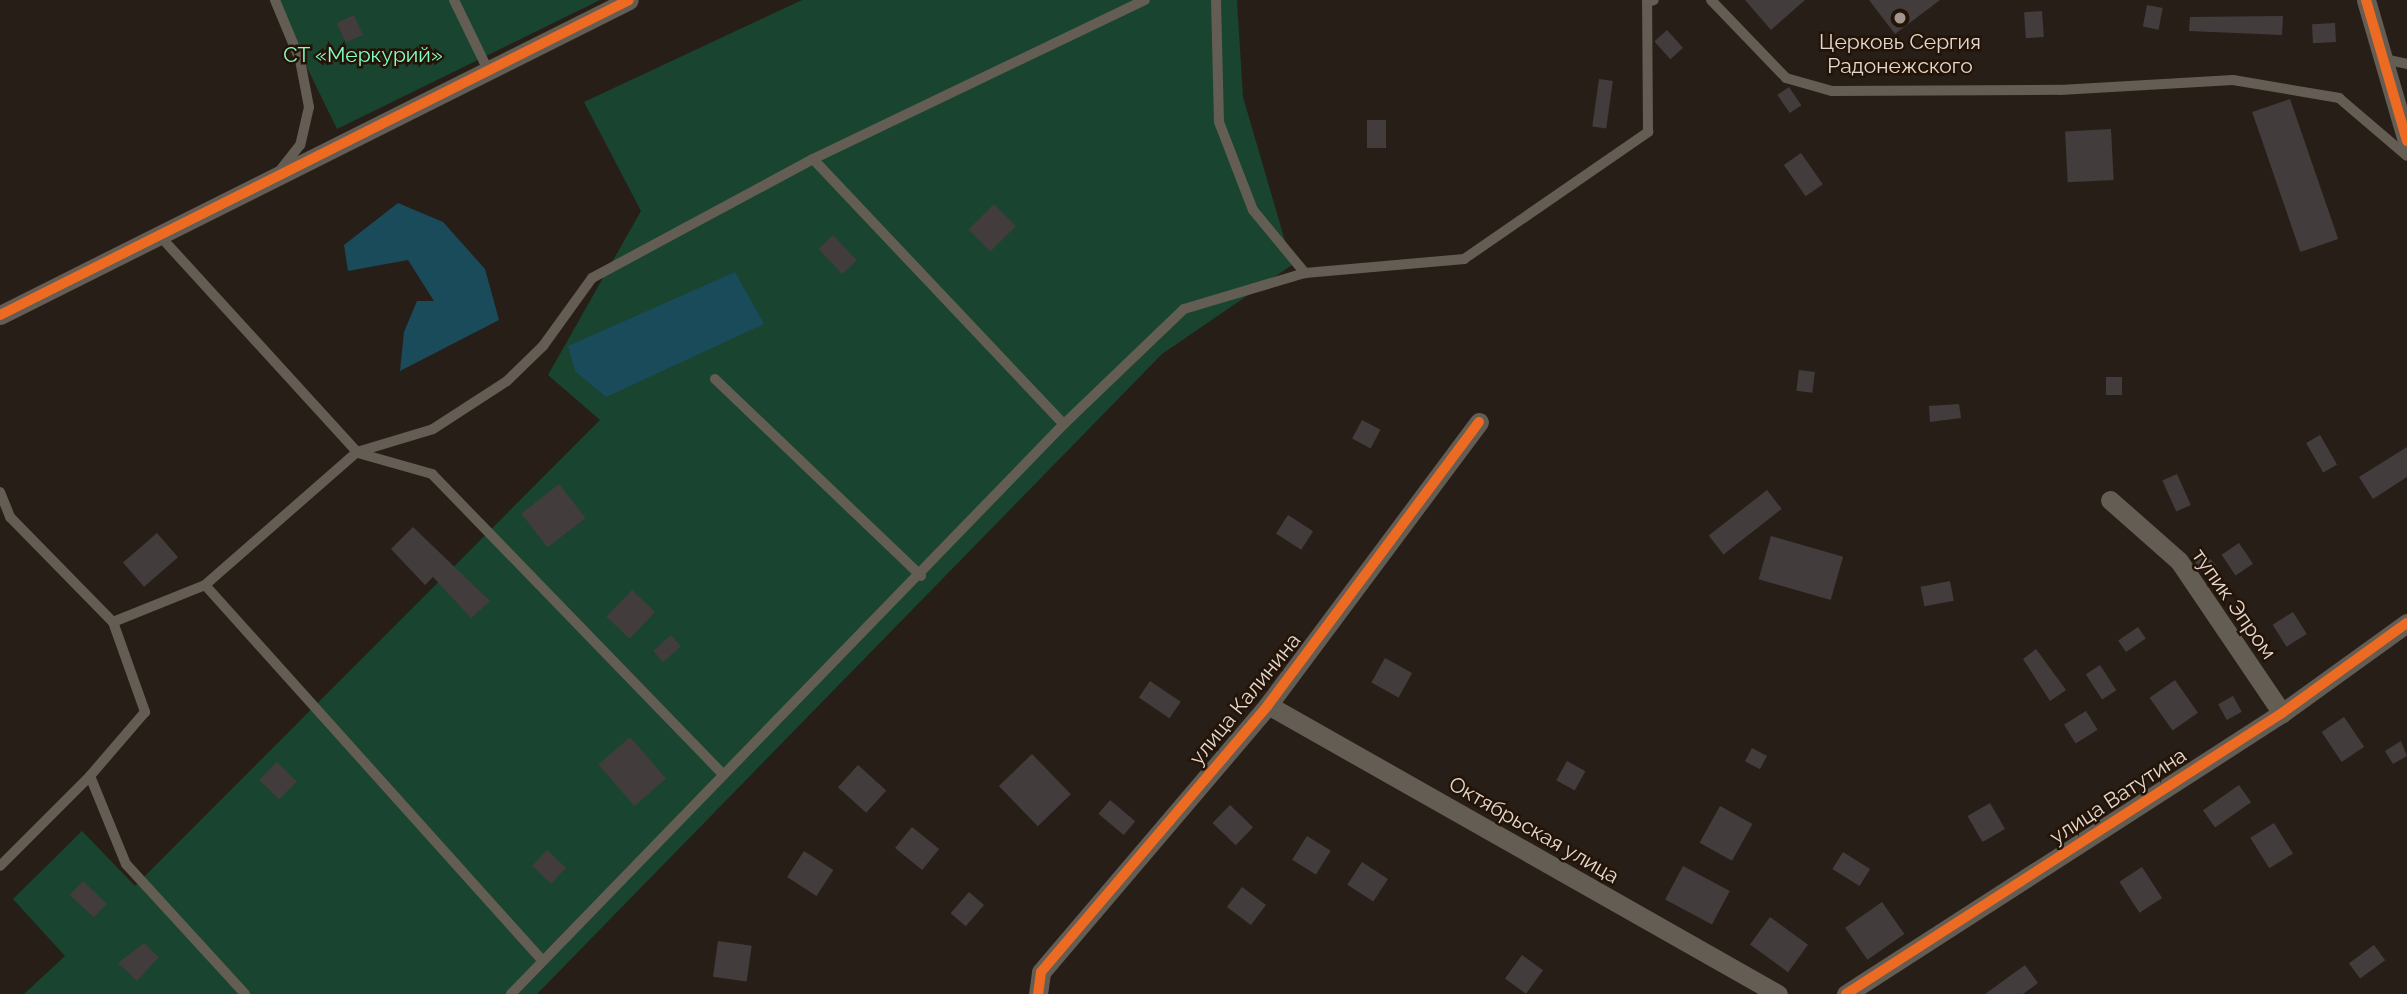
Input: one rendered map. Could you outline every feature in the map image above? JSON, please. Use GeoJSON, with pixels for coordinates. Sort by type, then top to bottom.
{"type":"FeatureCollection","features":[{"type":"Feature","properties":{"kind":"street"},"geometry":{"type":"LineString","coordinates":[[0,315],[629,0]]}},
{"type":"Feature","properties":{"kind":"street"},"geometry":{"type":"LineString","coordinates":[[2366,0],[2407,141]]}},
{"type":"Feature","properties":{"kind":"street","name":"улица Калинина"},"geometry":{"type":"LineString","coordinates":[[1038,994],[1041,972],[1268,705],[1479,422]]}},
{"type":"Feature","properties":{"kind":"street","name":"тупик Эпром"},"geometry":{"type":"LineString","coordinates":[[2110,500],[2179,561],[2283,713]]}},
{"type":"Feature","properties":{"kind":"street","name":"улица Ватутина"},"geometry":{"type":"LineString","coordinates":[[1846,994],[2283,713],[2407,623]]}},
{"type":"Feature","properties":{"kind":"street","name":"Октябрьская улица"},"geometry":{"type":"LineString","coordinates":[[1268,705],[1778,994]]}},
{"type":"Feature","properties":{"kind":"lane"},"geometry":{"type":"LineString","coordinates":[[275,0],[300,60],[310,107],[300,145],[277,175]]}},
{"type":"Feature","properties":{"kind":"lane"},"geometry":{"type":"LineString","coordinates":[[454,0],[488,70]]}},
{"type":"Feature","properties":{"kind":"lane"},"geometry":{"type":"LineString","coordinates":[[113,622],[205,585],[357,453],[433,429],[507,382],[543,345],[592,278],[813,159],[1145,0]]}},
{"type":"Feature","properties":{"kind":"lane"},"geometry":{"type":"LineString","coordinates":[[1216,0],[1219,122],[1253,211],[1306,273]]}},
{"type":"Feature","properties":{"kind":"lane"},"geometry":{"type":"LineString","coordinates":[[511,994],[722,773],[921,576],[1064,424],[1184,309],[1306,273],[1464,259],[1648,132],[1647,2],[1654,0]]}},
{"type":"Feature","properties":{"kind":"lane"},"geometry":{"type":"LineString","coordinates":[[1711,0],[1786,78],[1832,91],[2060,90],[2233,80],[2339,98],[2407,156]]}},
{"type":"Feature","properties":{"kind":"lane"},"geometry":{"type":"LineString","coordinates":[[2383,59],[2407,64]]}},
{"type":"Feature","properties":{"kind":"lane"},"geometry":{"type":"LineString","coordinates":[[813,159],[1064,424]]}},
{"type":"Feature","properties":{"kind":"lane"},"geometry":{"type":"LineString","coordinates":[[159,235],[357,453],[432,474],[722,773]]}},
{"type":"Feature","properties":{"kind":"lane"},"geometry":{"type":"LineString","coordinates":[[715,379],[921,576]]}},
{"type":"Feature","properties":{"kind":"lane"},"geometry":{"type":"LineString","coordinates":[[0,492],[10,517],[113,622],[145,712],[90,776],[0,866]]}},
{"type":"Feature","properties":{"kind":"lane"},"geometry":{"type":"LineString","coordinates":[[205,585],[542,960]]}},
{"type":"Feature","properties":{"kind":"lane"},"geometry":{"type":"LineString","coordinates":[[90,776],[126,864],[245,994]]}},
{"type":"Feature","properties":{"kind":"green space","name":"СТ «Меркурий»"},"geometry":{"type":"Polygon","coordinates":[[[274,0],[600,0],[337,129],[274,0]]]}},
{"type":"Feature","properties":{"kind":"green space"},"geometry":{"type":"Polygon","coordinates":[[[802,0],[1237,0],[1243,97],[1292,265],[1162,354],[537,994],[24,994],[65,956],[13,899],[82,831],[135,886],[600,420],[548,375],[641,211],[584,102],[802,0]]]}},
{"type":"Feature","properties":{"kind":"water"},"geometry":{"type":"Polygon","coordinates":[[[398,203],[443,222],[485,269],[499,320],[400,371],[404,332],[417,301],[434,301],[408,260],[348,271],[344,245],[398,203]]]}},
{"type":"Feature","properties":{"kind":"water"},"geometry":{"type":"Polygon","coordinates":[[[735,272],[764,324],[606,397],[575,371],[568,346],[735,272]]]}},
{"type":"Feature","properties":{"kind":"building"},"geometry":{"type":"Polygon","coordinates":[[[1745,0],[1805,0],[1771,30],[1745,0]]]}},
{"type":"Feature","properties":{"kind":"building","name":"Церковь Сергия Радонежского"},"geometry":{"type":"Polygon","coordinates":[[[1869,0],[1940,0],[1895,34],[1869,0]]]}},
{"type":"Feature","properties":{"kind":"building"},"geometry":{"type":"Polygon","coordinates":[[[2147,5],[2163,8],[2159,30],[2143,27],[2147,5]]]}},
{"type":"Feature","properties":{"kind":"building"},"geometry":{"type":"Polygon","coordinates":[[[2042,11],[2044,37],[2026,38],[2024,12],[2042,11]]]}},
{"type":"Feature","properties":{"kind":"building"},"geometry":{"type":"Polygon","coordinates":[[[354,15],[363,35],[346,43],[337,23],[354,15]]]}},
{"type":"Feature","properties":{"kind":"building"},"geometry":{"type":"Polygon","coordinates":[[[2283,16],[2282,35],[2189,31],[2190,17],[2283,16]]]}},
{"type":"Feature","properties":{"kind":"building"},"geometry":{"type":"Polygon","coordinates":[[[2335,23],[2336,42],[2313,43],[2312,24],[2335,23]]]}},
{"type":"Feature","properties":{"kind":"building"},"geometry":{"type":"Polygon","coordinates":[[[1667,30],[1683,48],[1670,59],[1654,41],[1667,30]]]}},
{"type":"Feature","properties":{"kind":"building"},"geometry":{"type":"Polygon","coordinates":[[[1599,79],[1613,81],[1606,128],[1592,127],[1599,79]]]}},
{"type":"Feature","properties":{"kind":"building"},"geometry":{"type":"Polygon","coordinates":[[[1789,87],[1801,105],[1790,113],[1777,95],[1789,87]]]}},
{"type":"Feature","properties":{"kind":"building"},"geometry":{"type":"Polygon","coordinates":[[[2290,99],[2338,239],[2300,252],[2252,112],[2290,99]]]}},
{"type":"Feature","properties":{"kind":"building"},"geometry":{"type":"Polygon","coordinates":[[[1367,120],[1386,120],[1386,148],[1367,148],[1367,120]]]}},
{"type":"Feature","properties":{"kind":"building"},"geometry":{"type":"Polygon","coordinates":[[[2111,129],[2114,180],[2068,182],[2065,131],[2111,129]]]}},
{"type":"Feature","properties":{"kind":"building"},"geometry":{"type":"Polygon","coordinates":[[[1801,153],[1823,184],[1806,196],[1784,165],[1801,153]]]}},
{"type":"Feature","properties":{"kind":"building"},"geometry":{"type":"Polygon","coordinates":[[[994,204],[1016,226],[990,251],[969,229],[994,204]]]}},
{"type":"Feature","properties":{"kind":"building"},"geometry":{"type":"Polygon","coordinates":[[[833,235],[857,261],[842,274],[818,249],[833,235]]]}},
{"type":"Feature","properties":{"kind":"building"},"geometry":{"type":"Polygon","coordinates":[[[1799,370],[1815,372],[1812,393],[1796,391],[1799,370]]]}},
{"type":"Feature","properties":{"kind":"building"},"geometry":{"type":"Polygon","coordinates":[[[2106,377],[2122,377],[2122,395],[2106,395],[2106,377]]]}},
{"type":"Feature","properties":{"kind":"building"},"geometry":{"type":"Polygon","coordinates":[[[1959,404],[1961,418],[1930,422],[1929,406],[1959,404]]]}},
{"type":"Feature","properties":{"kind":"building"},"geometry":{"type":"Polygon","coordinates":[[[1362,420],[1381,430],[1371,448],[1352,439],[1362,420]]]}},
{"type":"Feature","properties":{"kind":"building"},"geometry":{"type":"Polygon","coordinates":[[[2320,435],[2337,464],[2323,472],[2306,443],[2320,435]]]}},
{"type":"Feature","properties":{"kind":"building"},"geometry":{"type":"Polygon","coordinates":[[[2407,447],[2407,477],[2373,499],[2359,477],[2407,447]]]}},
{"type":"Feature","properties":{"kind":"building"},"geometry":{"type":"Polygon","coordinates":[[[2177,474],[2191,505],[2176,512],[2162,481],[2177,474]]]}},
{"type":"Feature","properties":{"kind":"building"},"geometry":{"type":"Polygon","coordinates":[[[559,484],[585,518],[548,547],[521,514],[559,484]]]}},
{"type":"Feature","properties":{"kind":"building"},"geometry":{"type":"Polygon","coordinates":[[[1767,490],[1782,509],[1723,554],[1709,536],[1767,490]]]}},
{"type":"Feature","properties":{"kind":"building"},"geometry":{"type":"Polygon","coordinates":[[[1288,515],[1313,531],[1301,550],[1276,533],[1288,515]]]}},
{"type":"Feature","properties":{"kind":"building"},"geometry":{"type":"Polygon","coordinates":[[[413,527],[490,601],[471,618],[433,577],[425,585],[391,549],[413,527]]]}},
{"type":"Feature","properties":{"kind":"building"},"geometry":{"type":"Polygon","coordinates":[[[157,533],[178,557],[144,587],[123,563],[157,533]]]}},
{"type":"Feature","properties":{"kind":"building"},"geometry":{"type":"Polygon","coordinates":[[[1771,536],[1843,557],[1831,600],[1759,579],[1771,536]]]}},
{"type":"Feature","properties":{"kind":"building"},"geometry":{"type":"Polygon","coordinates":[[[2239,543],[2253,564],[2236,575],[2222,555],[2239,543]]]}},
{"type":"Feature","properties":{"kind":"building"},"geometry":{"type":"Polygon","coordinates":[[[2203,552],[2216,565],[2207,574],[2194,561],[2203,552]]]}},
{"type":"Feature","properties":{"kind":"building"},"geometry":{"type":"Polygon","coordinates":[[[1950,581],[1954,601],[1924,606],[1921,587],[1950,581]]]}},
{"type":"Feature","properties":{"kind":"building"},"geometry":{"type":"Polygon","coordinates":[[[632,590],[655,612],[629,639],[606,617],[632,590]]]}},
{"type":"Feature","properties":{"kind":"building"},"geometry":{"type":"Polygon","coordinates":[[[2293,612],[2307,634],[2286,647],[2273,625],[2293,612]]]}},
{"type":"Feature","properties":{"kind":"building"},"geometry":{"type":"Polygon","coordinates":[[[2138,627],[2146,639],[2126,652],[2118,640],[2138,627]]]}},
{"type":"Feature","properties":{"kind":"building"},"geometry":{"type":"Polygon","coordinates":[[[671,635],[681,646],[663,662],[653,651],[671,635]]]}},
{"type":"Feature","properties":{"kind":"building"},"geometry":{"type":"Polygon","coordinates":[[[2036,649],[2066,690],[2050,701],[2023,659],[2036,649]]]}},
{"type":"Feature","properties":{"kind":"building"},"geometry":{"type":"Polygon","coordinates":[[[1385,658],[1412,673],[1399,698],[1371,682],[1385,658]]]}},
{"type":"Feature","properties":{"kind":"building"},"geometry":{"type":"Polygon","coordinates":[[[2100,665],[2116,690],[2102,699],[2086,674],[2100,665]]]}},
{"type":"Feature","properties":{"kind":"building"},"geometry":{"type":"Polygon","coordinates":[[[2175,680],[2198,713],[2173,731],[2150,698],[2175,680]]]}},
{"type":"Feature","properties":{"kind":"building"},"geometry":{"type":"Polygon","coordinates":[[[1150,681],[1181,702],[1169,718],[1139,698],[1150,681]]]}},
{"type":"Feature","properties":{"kind":"building"},"geometry":{"type":"Polygon","coordinates":[[[2233,696],[2242,712],[2227,720],[2218,704],[2233,696]]]}},
{"type":"Feature","properties":{"kind":"building"},"geometry":{"type":"Polygon","coordinates":[[[2086,711],[2098,730],[2076,743],[2064,725],[2086,711]]]}},
{"type":"Feature","properties":{"kind":"building"},"geometry":{"type":"Polygon","coordinates":[[[2344,717],[2364,747],[2342,762],[2322,732],[2344,717]]]}},
{"type":"Feature","properties":{"kind":"building"},"geometry":{"type":"Polygon","coordinates":[[[630,737],[666,779],[634,806],[598,765],[630,737]]]}},
{"type":"Feature","properties":{"kind":"building"},"geometry":{"type":"Polygon","coordinates":[[[2401,741],[2407,756],[2393,764],[2385,751],[2401,741]]]}},
{"type":"Feature","properties":{"kind":"building"},"geometry":{"type":"Polygon","coordinates":[[[1752,748],[1767,756],[1760,769],[1745,761],[1752,748]]]}},
{"type":"Feature","properties":{"kind":"building"},"geometry":{"type":"Polygon","coordinates":[[[1032,754],[1071,794],[1038,826],[999,786],[1032,754]]]}},
{"type":"Feature","properties":{"kind":"building"},"geometry":{"type":"Polygon","coordinates":[[[1567,761],[1585,771],[1575,790],[1556,780],[1567,761]]]}},
{"type":"Feature","properties":{"kind":"building"},"geometry":{"type":"Polygon","coordinates":[[[277,762],[297,782],[279,799],[259,780],[277,762]]]}},
{"type":"Feature","properties":{"kind":"building"},"geometry":{"type":"Polygon","coordinates":[[[858,765],[886,790],[866,813],[838,787],[858,765]]]}},
{"type":"Feature","properties":{"kind":"building"},"geometry":{"type":"Polygon","coordinates":[[[2239,785],[2251,802],[2215,827],[2203,810],[2239,785]]]}},
{"type":"Feature","properties":{"kind":"building"},"geometry":{"type":"Polygon","coordinates":[[[1110,800],[1135,821],[1124,835],[1098,814],[1110,800]]]}},
{"type":"Feature","properties":{"kind":"building"},"geometry":{"type":"Polygon","coordinates":[[[1990,803],[2005,829],[1982,842],[1967,816],[1990,803]]]}},
{"type":"Feature","properties":{"kind":"building"},"geometry":{"type":"Polygon","coordinates":[[[1230,805],[1253,827],[1236,845],[1213,823],[1230,805]]]}},
{"type":"Feature","properties":{"kind":"building"},"geometry":{"type":"Polygon","coordinates":[[[1720,806],[1752,824],[1732,861],[1700,843],[1720,806]]]}},
{"type":"Feature","properties":{"kind":"building"},"geometry":{"type":"Polygon","coordinates":[[[2274,823],[2293,854],[2269,868],[2250,838],[2274,823]]]}},
{"type":"Feature","properties":{"kind":"building"},"geometry":{"type":"Polygon","coordinates":[[[912,827],[939,849],[922,870],[895,848],[912,827]]]}},
{"type":"Feature","properties":{"kind":"building"},"geometry":{"type":"Polygon","coordinates":[[[1307,836],[1331,851],[1316,875],[1292,860],[1307,836]]]}},
{"type":"Feature","properties":{"kind":"building"},"geometry":{"type":"Polygon","coordinates":[[[547,850],[566,868],[551,884],[532,866],[547,850]]]}},
{"type":"Feature","properties":{"kind":"building"},"geometry":{"type":"Polygon","coordinates":[[[804,851],[833,870],[816,896],[787,877],[804,851]]]}},
{"type":"Feature","properties":{"kind":"building"},"geometry":{"type":"Polygon","coordinates":[[[1843,852],[1870,869],[1860,886],[1832,869],[1843,852]]]}},
{"type":"Feature","properties":{"kind":"building"},"geometry":{"type":"Polygon","coordinates":[[[1362,862],[1388,879],[1373,902],[1347,885],[1362,862]]]}},
{"type":"Feature","properties":{"kind":"building"},"geometry":{"type":"Polygon","coordinates":[[[1683,866],[1730,891],[1712,924],[1665,900],[1683,866]]]}},
{"type":"Feature","properties":{"kind":"building"},"geometry":{"type":"Polygon","coordinates":[[[2142,867],[2162,898],[2140,913],[2119,882],[2142,867]]]}},
{"type":"Feature","properties":{"kind":"building"},"geometry":{"type":"Polygon","coordinates":[[[83,881],[107,904],[94,918],[70,895],[83,881]]]}},
{"type":"Feature","properties":{"kind":"building"},"geometry":{"type":"Polygon","coordinates":[[[1242,887],[1266,905],[1251,925],[1227,907],[1242,887]]]}},
{"type":"Feature","properties":{"kind":"building"},"geometry":{"type":"Polygon","coordinates":[[[969,892],[984,905],[966,926],[951,913],[969,892]]]}},
{"type":"Feature","properties":{"kind":"building"},"geometry":{"type":"Polygon","coordinates":[[[1882,902],[1904,934],[1868,960],[1845,928],[1882,902]]]}},
{"type":"Feature","properties":{"kind":"building"},"geometry":{"type":"Polygon","coordinates":[[[1770,917],[1808,945],[1788,972],[1750,945],[1770,917]]]}},
{"type":"Feature","properties":{"kind":"building"},"geometry":{"type":"Polygon","coordinates":[[[718,941],[752,946],[747,981],[713,977],[718,941]]]}},
{"type":"Feature","properties":{"kind":"building"},"geometry":{"type":"Polygon","coordinates":[[[144,943],[159,957],[137,981],[118,963],[144,943]]]}},
{"type":"Feature","properties":{"kind":"building"},"geometry":{"type":"Polygon","coordinates":[[[2374,945],[2385,960],[2360,979],[2349,963],[2374,945]]]}},
{"type":"Feature","properties":{"kind":"building"},"geometry":{"type":"Polygon","coordinates":[[[1522,955],[1543,970],[1526,994],[1505,978],[1522,955]]]}},
{"type":"Feature","properties":{"kind":"building"},"geometry":{"type":"Polygon","coordinates":[[[2025,965],[2038,983],[2023,994],[1985,994],[2025,965]]]}},
{"type":"Feature","properties":{"kind":"cycle path"},"geometry":{"type":"LineString","coordinates":[[0,315],[629,0]]}},
{"type":"Feature","properties":{"kind":"cycle path"},"geometry":{"type":"LineString","coordinates":[[2366,0],[2407,141]]}},
{"type":"Feature","properties":{"kind":"cycle path"},"geometry":{"type":"LineString","coordinates":[[1038,994],[1041,972],[1268,705],[1479,422]]}},
{"type":"Feature","properties":{"kind":"cycle path"},"geometry":{"type":"LineString","coordinates":[[1846,994],[2282,713],[2407,623]]}},
{"type":"Feature","properties":{"kind":"place","name":"Церковь Сергия Радонежского"},"geometry":{"type":"Point","coordinates":[1900,18]}}]}
